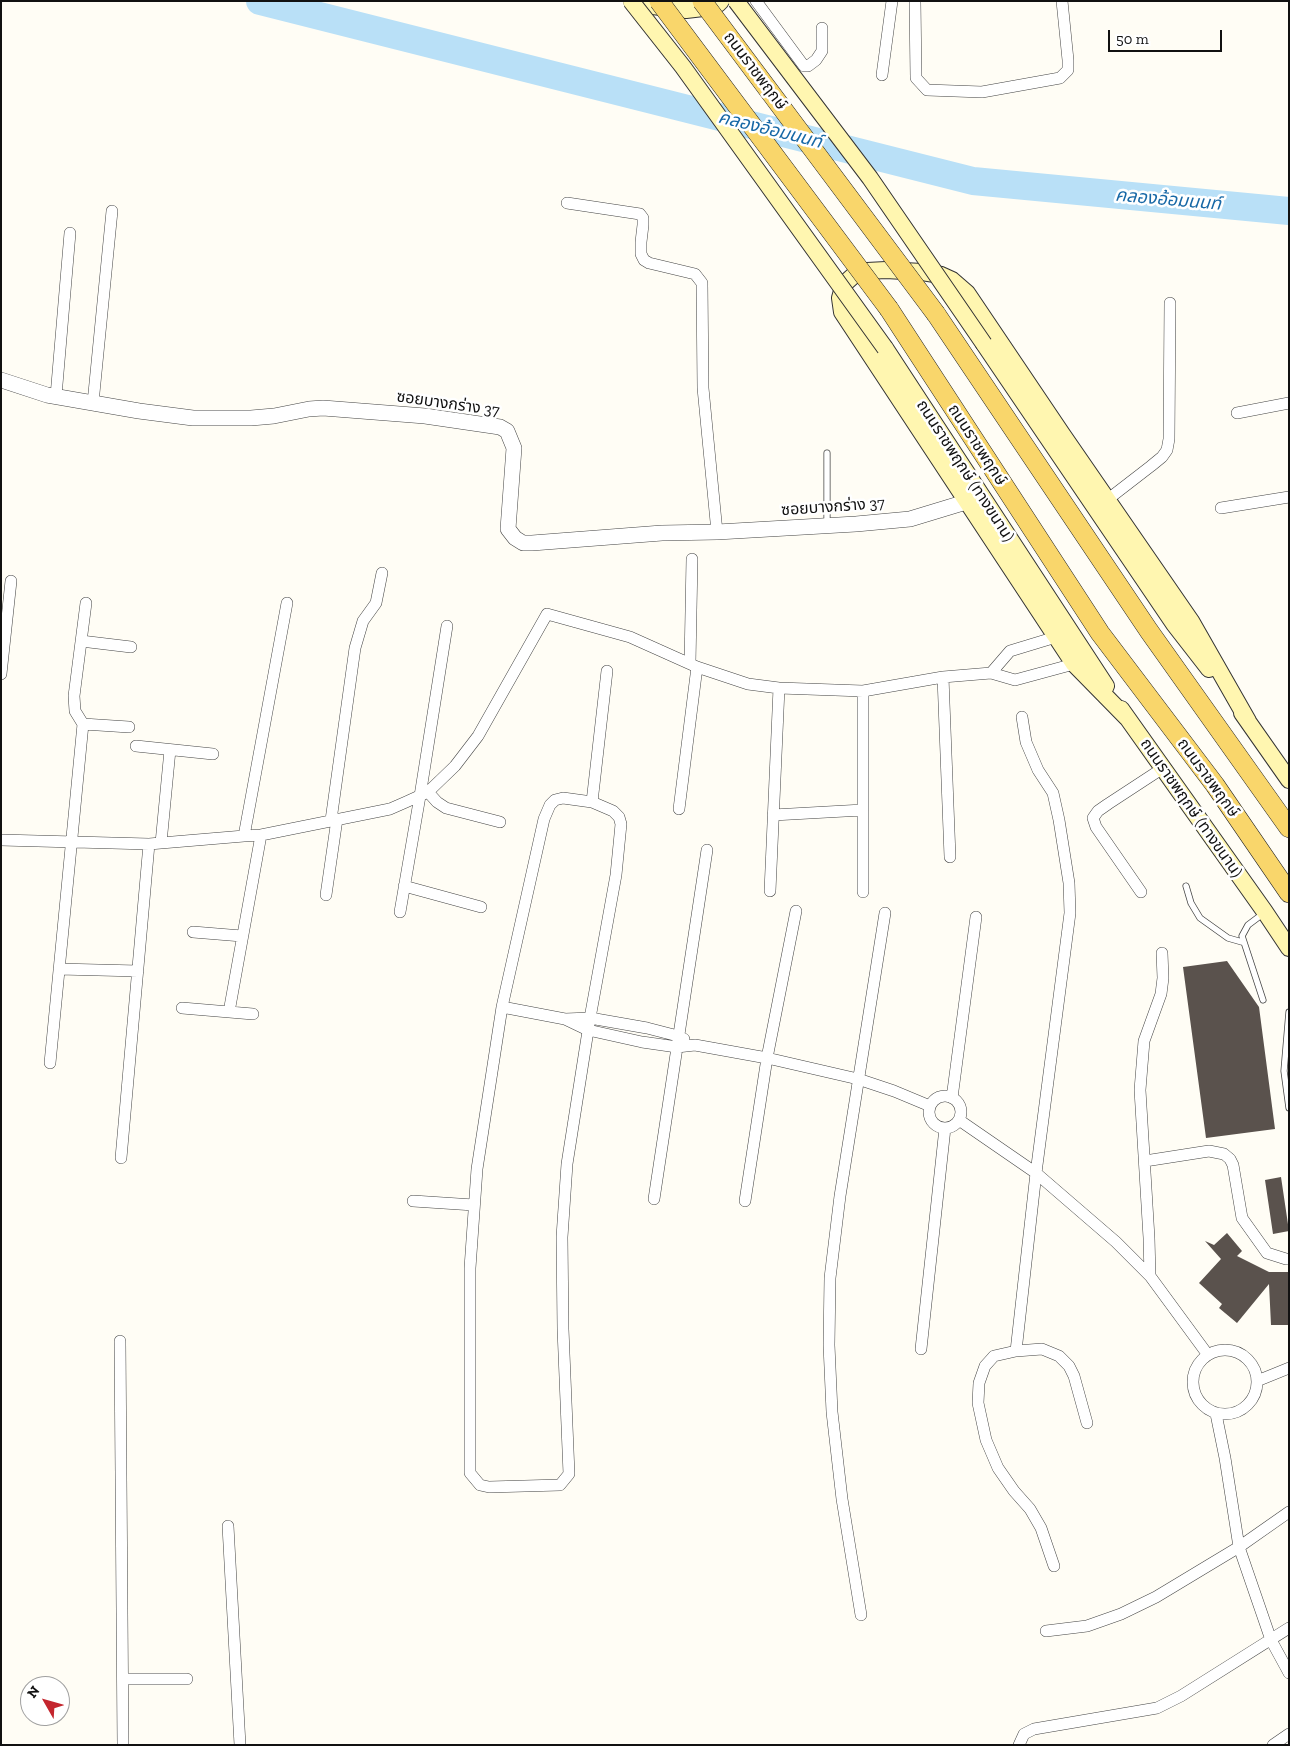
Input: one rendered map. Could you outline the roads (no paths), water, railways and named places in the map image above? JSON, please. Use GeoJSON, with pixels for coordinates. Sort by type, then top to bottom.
{"type":"FeatureCollection","features":[{"type":"Feature","properties":{"kind":"main road"},"geometry":{"type":"LineString","coordinates":[[632,1],[644,5],[686,10],[703,8],[718,4],[721,1]]}},
{"type":"Feature","properties":{"kind":"main road","name":"ถนนราชพฤกษ์ (ทางขนาน)"},"geometry":{"type":"LineString","coordinates":[[632,1],[683,67],[885,348],[1127,718],[1289,948]]}},
{"type":"Feature","properties":{"kind":"main road","name":"ถนนราชพฤกษ์"},"geometry":{"type":"LineString","coordinates":[[659,1],[888,309],[1100,633],[1215,785],[1289,893]]}},
{"type":"Feature","properties":{"kind":"main road","name":"ถนนราชพฤกษ์"},"geometry":{"type":"LineString","coordinates":[[702,1],[936,314],[1149,631],[1289,828]]}},
{"type":"Feature","properties":{"kind":"main road"},"geometry":{"type":"LineString","coordinates":[[736,1],[870,178],[1174,624],[1248,721],[1289,780]]}},
{"type":"Feature","properties":{"kind":"main road"},"geometry":{"type":"LineString","coordinates":[[1127,718],[1074,664],[842,312],[840,298],[844,284],[853,276],[867,271],[922,272],[940,275],[952,280],[967,293],[1191,621],[1248,721]]}},
{"type":"Feature","properties":{"kind":"street"},"geometry":{"type":"LineString","coordinates":[[756,1],[804,66],[808,66],[816,60],[822,51],[822,28]]}},
{"type":"Feature","properties":{"kind":"street"},"geometry":{"type":"LineString","coordinates":[[882,75],[892,1]]}},
{"type":"Feature","properties":{"kind":"street"},"geometry":{"type":"LineString","coordinates":[[915,1],[916,78],[927,90],[982,92],[1060,78],[1068,70],[1062,1]]}},
{"type":"Feature","properties":{"kind":"street"},"geometry":{"type":"LineString","coordinates":[[567,203],[640,214],[644,224],[640,242],[641,254],[644,260],[649,263],[696,274],[702,283],[703,388],[717,532]]}},
{"type":"Feature","properties":{"kind":"street"},"geometry":{"type":"LineString","coordinates":[[93,403],[112,211]]}},
{"type":"Feature","properties":{"kind":"street"},"geometry":{"type":"LineString","coordinates":[[56,396],[70,233]]}},
{"type":"Feature","properties":{"kind":"street"},"geometry":{"type":"LineString","coordinates":[[1107,500],[1162,457],[1166,450],[1169,439],[1170,304]]}},
{"type":"Feature","properties":{"kind":"street","name":"ซอยบางกร่าง 37"},"geometry":{"type":"LineString","coordinates":[[1,380],[29,390],[56,396],[139,411],[193,418],[251,418],[323,408],[425,416],[500,427],[507,431],[514,448],[508,529],[515,538],[523,542],[532,543],[662,533],[827,526],[910,519],[966,502]]}},
{"type":"Feature","properties":{"kind":"street"},"geometry":{"type":"LineString","coordinates":[[1237,413],[1289,403]]}},
{"type":"Feature","properties":{"kind":"street"},"geometry":{"type":"LineString","coordinates":[[1221,508],[1289,497]]}},
{"type":"Feature","properties":{"kind":"street"},"geometry":{"type":"LineString","coordinates":[[679,810],[693,665],[692,559]]}},
{"type":"Feature","properties":{"kind":"street"},"geometry":{"type":"LineString","coordinates":[[326,895],[355,648],[363,620],[376,603],[382,573]]}},
{"type":"Feature","properties":{"kind":"street"},"geometry":{"type":"LineString","coordinates":[[1,674],[11,581]]}},
{"type":"Feature","properties":{"kind":"street"},"geometry":{"type":"LineString","coordinates":[[50,1063],[83,724],[75,711],[74,696],[86,603]]}},
{"type":"Feature","properties":{"kind":"street"},"geometry":{"type":"LineString","coordinates":[[244,836],[287,603]]}},
{"type":"Feature","properties":{"kind":"street"},"geometry":{"type":"LineString","coordinates":[[1,840],[149,844],[261,835],[390,809],[424,794],[455,766],[478,736],[547,614],[630,637],[693,665],[748,684],[779,688],[863,691],[943,677],[991,673],[1015,680],[1074,664]]}},
{"type":"Feature","properties":{"kind":"street"},"geometry":{"type":"LineString","coordinates":[[400,912],[424,794],[447,626]]}},
{"type":"Feature","properties":{"kind":"street"},"geometry":{"type":"LineString","coordinates":[[991,673],[1010,651],[1056,637]]}},
{"type":"Feature","properties":{"kind":"street"},"geometry":{"type":"LineString","coordinates":[[81,641],[131,647]]}},
{"type":"Feature","properties":{"kind":"street"},"geometry":{"type":"LineString","coordinates":[[592,802],[607,672]]}},
{"type":"Feature","properties":{"kind":"street"},"geometry":{"type":"LineString","coordinates":[[943,677],[950,857]]}},
{"type":"Feature","properties":{"kind":"street"},"geometry":{"type":"LineString","coordinates":[[770,891],[779,688]]}},
{"type":"Feature","properties":{"kind":"street"},"geometry":{"type":"LineString","coordinates":[[863,691],[863,892]]}},
{"type":"Feature","properties":{"kind":"street"},"geometry":{"type":"LineString","coordinates":[[1016,1351],[1036,1173],[1070,913],[1069,883],[1053,793],[1038,770],[1026,742],[1022,717]]}},
{"type":"Feature","properties":{"kind":"street"},"geometry":{"type":"LineString","coordinates":[[83,724],[129,727]]}},
{"type":"Feature","properties":{"kind":"street"},"geometry":{"type":"LineString","coordinates":[[136,746],[213,754]]}},
{"type":"Feature","properties":{"kind":"street"},"geometry":{"type":"LineString","coordinates":[[161,843],[170,750]]}},
{"type":"Feature","properties":{"kind":"street"},"geometry":{"type":"LineString","coordinates":[[1141,892],[1096,827],[1093,818],[1098,811],[1162,768]]}},
{"type":"Feature","properties":{"kind":"street"},"geometry":{"type":"LineString","coordinates":[[424,794],[446,808],[500,822]]}},
{"type":"Feature","properties":{"kind":"street"},"geometry":{"type":"LineString","coordinates":[[563,798],[592,802],[613,812],[619,817],[622,824],[616,874],[590,1018],[567,1164],[562,1237],[563,1329],[569,1474],[560,1485],[488,1487],[480,1485],[470,1473],[470,1268],[474,1205],[477,1169],[502,1008],[547,810],[555,800],[563,798]]}},
{"type":"Feature","properties":{"kind":"street"},"geometry":{"type":"LineString","coordinates":[[773,814],[863,810]]}},
{"type":"Feature","properties":{"kind":"street"},"geometry":{"type":"LineString","coordinates":[[229,1012],[261,835]]}},
{"type":"Feature","properties":{"kind":"street"},"geometry":{"type":"LineString","coordinates":[[121,1158],[149,844]]}},
{"type":"Feature","properties":{"kind":"street"},"geometry":{"type":"LineString","coordinates":[[654,1199],[707,850]]}},
{"type":"Feature","properties":{"kind":"street"},"geometry":{"type":"LineString","coordinates":[[404,886],[481,908]]}},
{"type":"Feature","properties":{"kind":"street"},"geometry":{"type":"LineString","coordinates":[[745,1201],[767,1058],[796,911]]}},
{"type":"Feature","properties":{"kind":"street"},"geometry":{"type":"LineString","coordinates":[[861,1615],[842,1499],[832,1412],[829,1345],[830,1278],[840,1196],[884,913]]}},
{"type":"Feature","properties":{"kind":"street"},"geometry":{"type":"LineString","coordinates":[[952,1098],[976,917]]}},
{"type":"Feature","properties":{"kind":"street"},"geometry":{"type":"LineString","coordinates":[[193,932],[242,936]]}},
{"type":"Feature","properties":{"kind":"street"},"geometry":{"type":"LineString","coordinates":[[1150,1276],[1140,1090],[1144,1041],[1161,994],[1163,978],[1162,954]]}},
{"type":"Feature","properties":{"kind":"street"},"geometry":{"type":"LineString","coordinates":[[59,969],[138,971]]}},
{"type":"Feature","properties":{"kind":"street"},"geometry":{"type":"LineString","coordinates":[[182,1008],[253,1014]]}},
{"type":"Feature","properties":{"kind":"street"},"geometry":{"type":"LineString","coordinates":[[502,1008],[565,1019],[590,1018],[647,1028],[678,1041],[767,1058],[858,1079],[930,1106]]}},
{"type":"Feature","properties":{"kind":"street"},"geometry":{"type":"LineString","coordinates":[[565,1019],[588,1030],[642,1042],[678,1041]]}},
{"type":"Feature","properties":{"kind":"street"},"geometry":{"type":"LineString","coordinates":[[939,1097],[952,1098],[960,1106],[959,1120],[956,1124],[945,1128],[936,1126],[929,1114],[930,1106],[939,1097]]}},
{"type":"Feature","properties":{"kind":"street"},"geometry":{"type":"LineString","coordinates":[[959,1120],[1036,1173],[1116,1242],[1150,1276],[1208,1355]]}},
{"type":"Feature","properties":{"kind":"street"},"geometry":{"type":"LineString","coordinates":[[921,1348],[945,1128]]}},
{"type":"Feature","properties":{"kind":"street"},"geometry":{"type":"LineString","coordinates":[[1145,1161],[1209,1151],[1224,1154],[1233,1165],[1242,1218],[1267,1253],[1286,1259]]}},
{"type":"Feature","properties":{"kind":"street"},"geometry":{"type":"LineString","coordinates":[[413,1201],[474,1205]]}},
{"type":"Feature","properties":{"kind":"street"},"geometry":{"type":"LineString","coordinates":[[120,1341],[123,1745]]}},
{"type":"Feature","properties":{"kind":"street"},"geometry":{"type":"LineString","coordinates":[[1054,1566],[1041,1528],[1030,1508],[1014,1491],[998,1468],[986,1440],[978,1403],[979,1382],[985,1366],[994,1356],[1016,1351],[1042,1349],[1059,1356],[1069,1366],[1074,1376],[1087,1423]]}},
{"type":"Feature","properties":{"kind":"street"},"geometry":{"type":"LineString","coordinates":[[1228,1350],[1239,1353],[1252,1364],[1257,1381],[1256,1392],[1250,1402],[1238,1412],[1227,1415],[1216,1414],[1203,1406],[1196,1398],[1193,1387],[1194,1372],[1199,1362],[1208,1355],[1217,1351],[1228,1350]]}},
{"type":"Feature","properties":{"kind":"street"},"geometry":{"type":"LineString","coordinates":[[1257,1381],[1289,1368]]}},
{"type":"Feature","properties":{"kind":"street"},"geometry":{"type":"LineString","coordinates":[[1216,1414],[1239,1546],[1271,1640],[1289,1673]]}},
{"type":"Feature","properties":{"kind":"street"},"geometry":{"type":"LineString","coordinates":[[1046,1631],[1087,1626],[1121,1614],[1156,1597],[1239,1546],[1289,1512]]}},
{"type":"Feature","properties":{"kind":"street"},"geometry":{"type":"LineString","coordinates":[[228,1526],[240,1745]]}},
{"type":"Feature","properties":{"kind":"street"},"geometry":{"type":"LineString","coordinates":[[1019,1745],[1024,1734],[1034,1729],[1157,1708],[1181,1696],[1289,1628]]}},
{"type":"Feature","properties":{"kind":"street"},"geometry":{"type":"LineString","coordinates":[[123,1679],[187,1679]]}},
{"type":"Feature","properties":{"kind":"street"},"geometry":{"type":"LineString","coordinates":[[1272,1745],[1289,1734]]}},
{"type":"Feature","properties":{"kind":"lane"},"geometry":{"type":"LineString","coordinates":[[827,453],[827,526]]}},
{"type":"Feature","properties":{"kind":"lane"},"geometry":{"type":"LineString","coordinates":[[1186,886],[1191,903],[1200,918],[1228,938],[1242,942]]}},
{"type":"Feature","properties":{"kind":"lane"},"geometry":{"type":"LineString","coordinates":[[1263,1000],[1242,942],[1242,936],[1248,925],[1265,912]]}},
{"type":"Feature","properties":{"kind":"lane"},"geometry":{"type":"LineString","coordinates":[[1289,1012],[1284,1071],[1289,1108]]}},
{"type":"Feature","properties":{"kind":"waterway","name":"คลองอ้อมนนท์"},"geometry":{"type":"LineString","coordinates":[[260,1],[973,181],[1289,211]]}}]}
